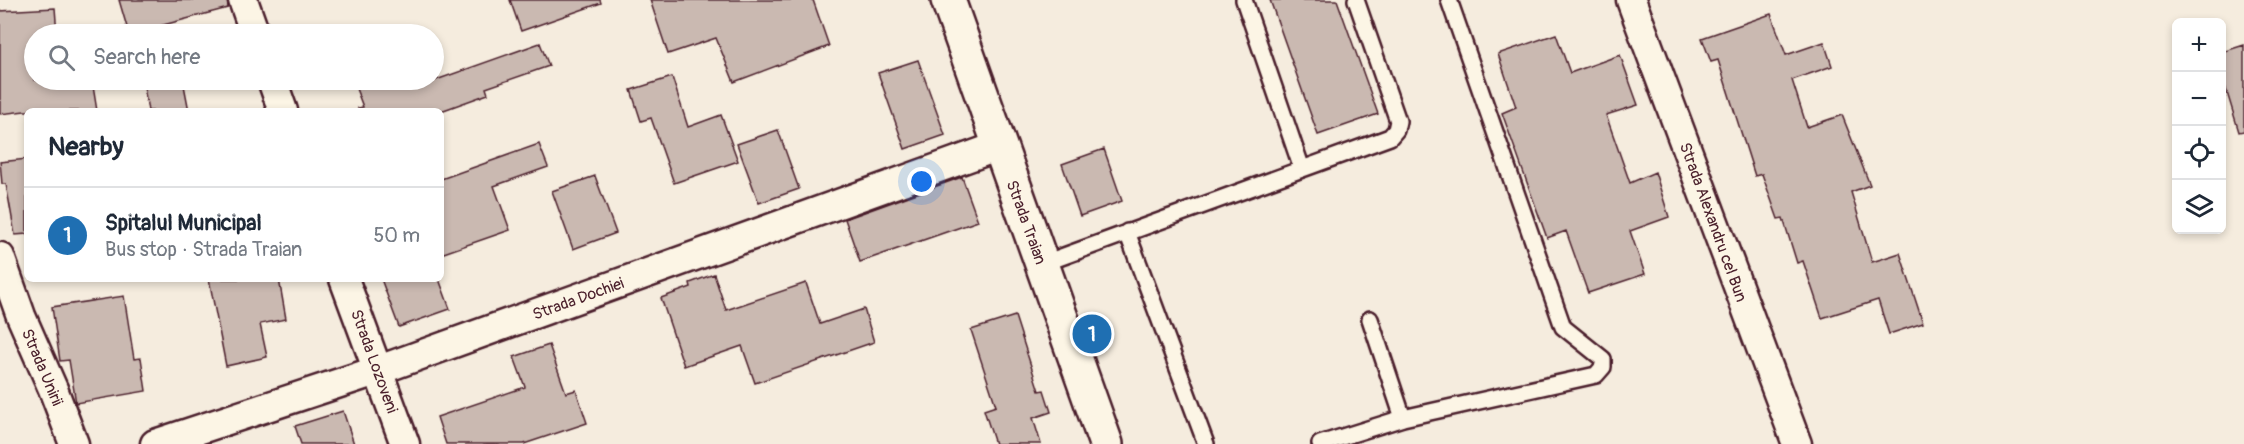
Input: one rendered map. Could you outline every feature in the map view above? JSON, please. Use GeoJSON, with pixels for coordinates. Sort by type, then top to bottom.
{"type":"FeatureCollection","features":[{"type":"Feature","properties":{"kind":"main road","name":"Strada Traian"},"geometry":{"type":"LineString","coordinates":[[948,0],[1106,444]]}},
{"type":"Feature","properties":{"kind":"street"},"geometry":{"type":"LineString","coordinates":[[243,0],[251,24]]}},
{"type":"Feature","properties":{"kind":"street","name":"Strada Alexandru cel Bun"},"geometry":{"type":"LineString","coordinates":[[1631,0],[1797,444]]}},
{"type":"Feature","properties":{"kind":"street"},"geometry":{"type":"LineString","coordinates":[[276,90],[282,108]]}},
{"type":"Feature","properties":{"kind":"street","name":"Strada Dochiei"},"geometry":{"type":"LineString","coordinates":[[155,444],[380,370],[999,146]]}},
{"type":"Feature","properties":{"kind":"street","name":"Strada Unirii"},"geometry":{"type":"LineString","coordinates":[[0,257],[21,316],[74,444]]}},
{"type":"Feature","properties":{"kind":"street","name":"Strada Lozoveni"},"geometry":{"type":"LineString","coordinates":[[345,282],[380,370],[405,444]]}},
{"type":"Feature","properties":{"kind":"lane"},"geometry":{"type":"LineString","coordinates":[[1244,0],[1302,168]]}},
{"type":"Feature","properties":{"kind":"lane"},"geometry":{"type":"LineString","coordinates":[[1042,264],[1390,137],[1396,130],[1398,121],[1356,0]]}},
{"type":"Feature","properties":{"kind":"lane"},"geometry":{"type":"LineString","coordinates":[[1320,444],[1403,418],[1596,375],[1603,367],[1603,359],[1563,327],[1449,0]]}},
{"type":"Feature","properties":{"kind":"lane"},"geometry":{"type":"LineString","coordinates":[[1127,232],[1206,444]]}},
{"type":"Feature","properties":{"kind":"lane"},"geometry":{"type":"LineString","coordinates":[[1370,319],[1403,418]]}},
{"type":"Feature","properties":{"kind":"building"},"geometry":{"type":"Polygon","coordinates":[[[119,0],[227,0],[228,8],[167,24],[126,24],[119,0]]]}},
{"type":"Feature","properties":{"kind":"building"},"geometry":{"type":"Polygon","coordinates":[[[510,0],[600,0],[601,3],[521,31],[510,0]]]}},
{"type":"Feature","properties":{"kind":"building"},"geometry":{"type":"Polygon","coordinates":[[[650,0],[813,0],[829,46],[734,82],[716,38],[668,54],[650,0]]]}},
{"type":"Feature","properties":{"kind":"building"},"geometry":{"type":"Polygon","coordinates":[[[1270,0],[1337,0],[1378,114],[1318,135],[1270,0]]]}},
{"type":"Feature","properties":{"kind":"building"},"geometry":{"type":"Polygon","coordinates":[[[55,8],[56,24],[24,24],[24,90],[94,90],[97,108],[24,108],[24,111],[0,114],[0,11],[55,8]]]}},
{"type":"Feature","properties":{"kind":"building"},"geometry":{"type":"Polygon","coordinates":[[[1771,14],[1786,55],[1824,42],[1832,66],[1792,80],[1807,127],[1842,115],[1870,185],[1851,192],[1872,262],[1900,253],[1923,323],[1889,334],[1878,300],[1822,318],[1803,261],[1797,263],[1783,218],[1778,219],[1762,174],[1755,176],[1718,60],[1711,62],[1702,38],[1771,14]]]}},
{"type":"Feature","properties":{"kind":"building"},"geometry":{"type":"Polygon","coordinates":[[[1556,34],[1570,73],[1620,55],[1638,105],[1606,115],[1630,183],[1655,172],[1669,217],[1630,231],[1645,274],[1588,293],[1566,231],[1547,238],[1502,113],[1516,107],[1498,54],[1556,34]]]}},
{"type":"Feature","properties":{"kind":"building"},"geometry":{"type":"Polygon","coordinates":[[[540,43],[549,66],[486,88],[488,94],[444,110],[444,108],[358,108],[363,107],[357,90],[444,90],[444,77],[540,43]]]}},
{"type":"Feature","properties":{"kind":"building"},"geometry":{"type":"Polygon","coordinates":[[[2244,45],[2244,131],[2239,132],[2226,89],[2226,51],[2244,45]]]}},
{"type":"Feature","properties":{"kind":"building"},"geometry":{"type":"Polygon","coordinates":[[[918,60],[945,135],[905,149],[878,73],[918,60]]]}},
{"type":"Feature","properties":{"kind":"building"},"geometry":{"type":"Polygon","coordinates":[[[672,77],[688,127],[721,115],[738,161],[674,183],[651,118],[641,121],[631,90],[672,77]]]}},
{"type":"Feature","properties":{"kind":"building"},"geometry":{"type":"Polygon","coordinates":[[[145,90],[185,90],[188,108],[148,108],[145,90]]]}},
{"type":"Feature","properties":{"kind":"building"},"geometry":{"type":"Polygon","coordinates":[[[778,130],[799,189],[759,203],[737,144],[778,130]]]}},
{"type":"Feature","properties":{"kind":"building"},"geometry":{"type":"Polygon","coordinates":[[[539,144],[548,167],[494,186],[510,230],[444,253],[444,178],[539,144]]]}},
{"type":"Feature","properties":{"kind":"building"},"geometry":{"type":"Polygon","coordinates":[[[1104,149],[1122,201],[1080,216],[1062,164],[1104,149]]]}},
{"type":"Feature","properties":{"kind":"building"},"geometry":{"type":"Polygon","coordinates":[[[24,159],[24,234],[15,235],[6,184],[2,184],[0,162],[24,159]]]}},
{"type":"Feature","properties":{"kind":"building"},"geometry":{"type":"Polygon","coordinates":[[[595,176],[616,233],[573,249],[552,191],[595,176]]]}},
{"type":"Feature","properties":{"kind":"building"},"geometry":{"type":"Polygon","coordinates":[[[962,177],[978,221],[860,262],[845,219],[962,177]]]}},
{"type":"Feature","properties":{"kind":"building"},"geometry":{"type":"Polygon","coordinates":[[[714,274],[726,310],[806,283],[820,324],[864,309],[874,342],[755,383],[742,346],[684,366],[661,298],[691,287],[690,283],[714,274]]]}},
{"type":"Feature","properties":{"kind":"building"},"geometry":{"type":"Polygon","coordinates":[[[210,282],[280,282],[286,319],[260,324],[267,357],[226,366],[210,282]]]}},
{"type":"Feature","properties":{"kind":"building"},"geometry":{"type":"Polygon","coordinates":[[[382,282],[440,282],[450,309],[399,327],[382,282]]]}},
{"type":"Feature","properties":{"kind":"building"},"geometry":{"type":"Polygon","coordinates":[[[124,296],[134,359],[141,358],[146,391],[76,403],[69,360],[60,361],[52,307],[124,296]]]}},
{"type":"Feature","properties":{"kind":"building"},"geometry":{"type":"Polygon","coordinates":[[[1015,316],[1039,391],[1044,390],[1051,412],[1033,418],[1041,444],[995,444],[984,410],[996,406],[971,330],[1015,316]]]}},
{"type":"Feature","properties":{"kind":"building"},"geometry":{"type":"Polygon","coordinates":[[[549,345],[566,393],[576,390],[587,423],[524,444],[446,444],[437,417],[525,387],[514,357],[549,345]]]}},
{"type":"Feature","properties":{"kind":"building"},"geometry":{"type":"Polygon","coordinates":[[[343,411],[354,444],[301,444],[295,426],[343,411]]]}},
{"type":"Feature","properties":{"kind":"place","name":"Spitalul Municipal"},"geometry":{"type":"Point","coordinates":[1092,334]}}]}
